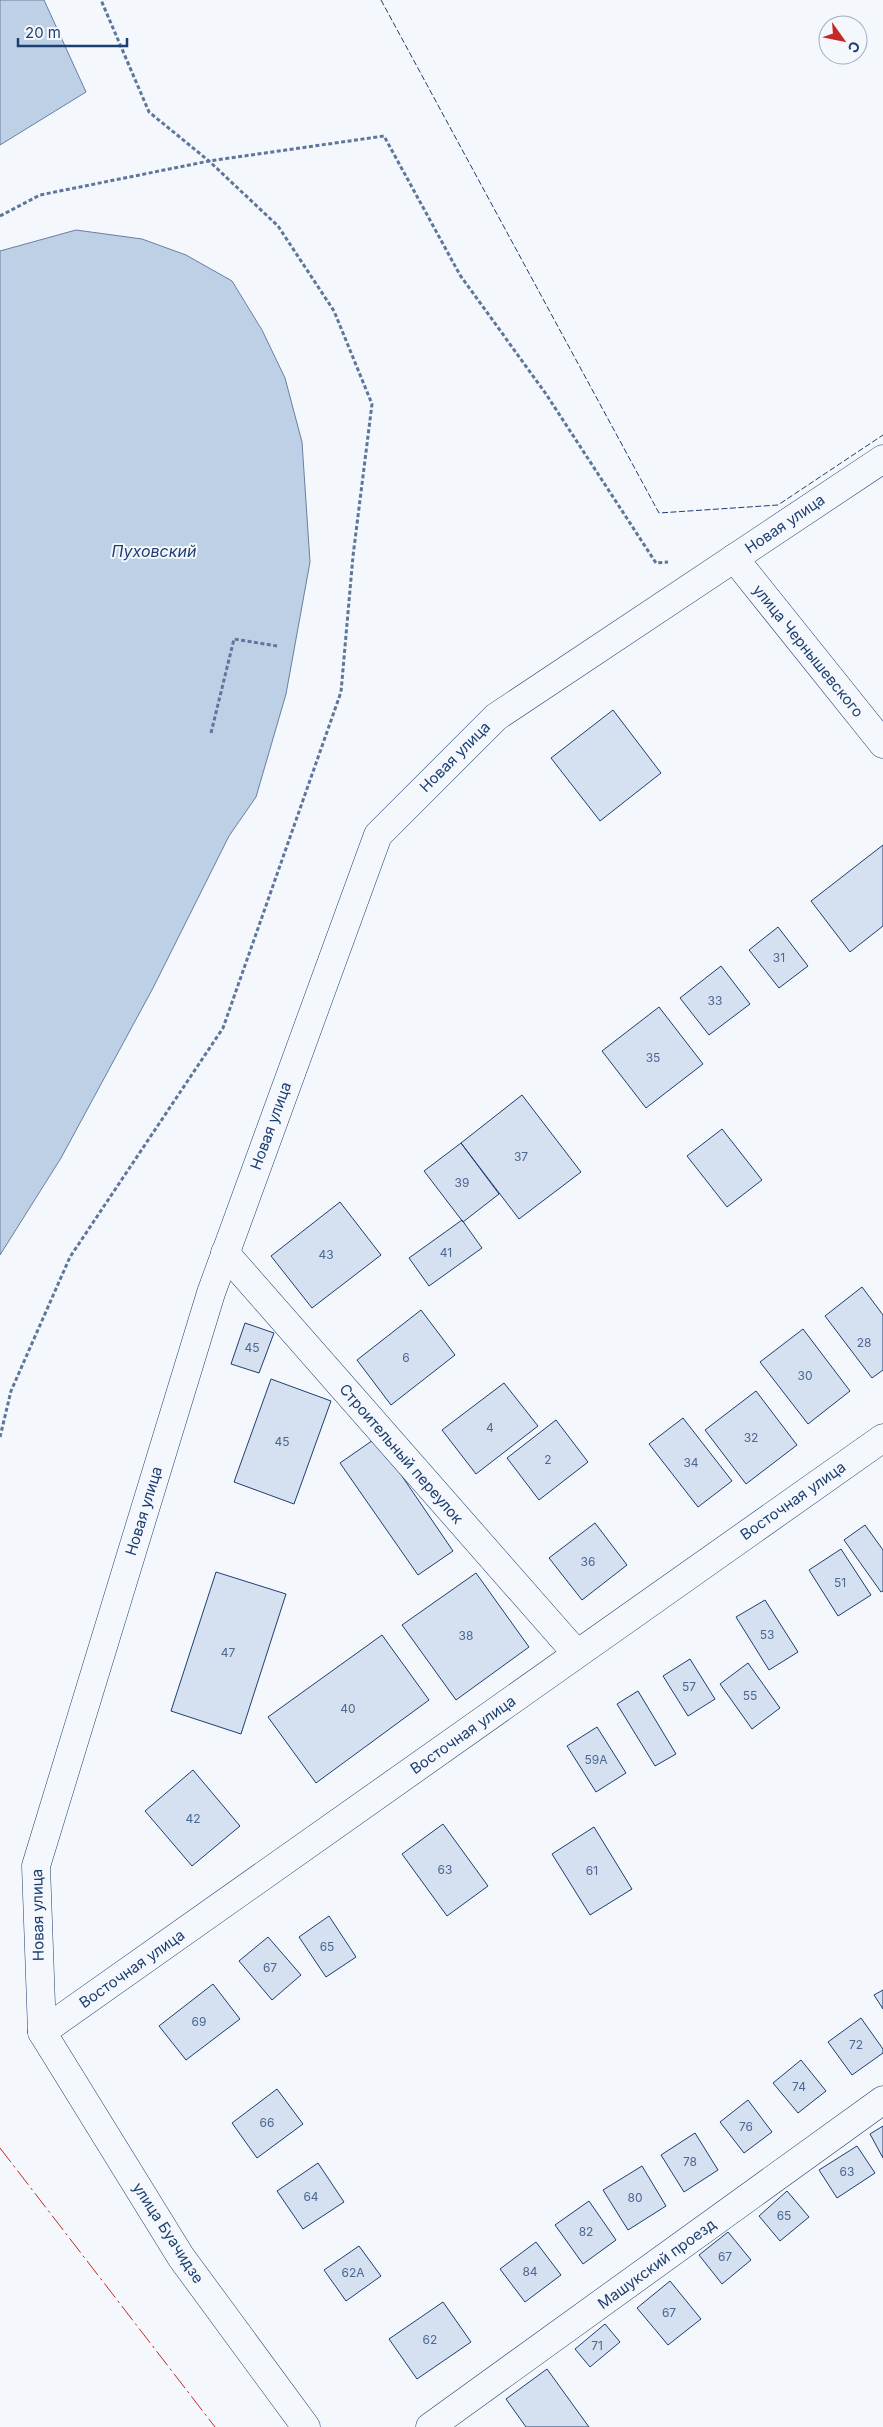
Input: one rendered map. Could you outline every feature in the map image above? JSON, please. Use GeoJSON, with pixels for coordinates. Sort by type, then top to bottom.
{"type":"FeatureCollection","features":[{"type":"Feature","properties":{"kind":"street","name":"Новая улица"},"geometry":{"type":"LineString","coordinates":[[42,2032],[36,1866],[208,1302],[378,835],[496,717],[883,459]]}},
{"type":"Feature","properties":{"kind":"street","name":"улица Чернышевского"},"geometry":{"type":"LineString","coordinates":[[734,558],[883,744]]}},
{"type":"Feature","properties":{"kind":"street","name":"Строительный переулок"},"geometry":{"type":"LineString","coordinates":[[225,1253],[577,1654]]}},
{"type":"Feature","properties":{"kind":"street","name":"Восточная улица"},"geometry":{"type":"LineString","coordinates":[[42,2032],[883,1438]]}},
{"type":"Feature","properties":{"kind":"street","name":"улица Буачидзе"},"geometry":{"type":"LineString","coordinates":[[42,2032],[181,2257],[306,2427]]}},
{"type":"Feature","properties":{"kind":"street","name":"Машукский проезд"},"geometry":{"type":"LineString","coordinates":[[430,2427],[883,2100]]}},
{"type":"Feature","properties":{"kind":"path"},"geometry":{"type":"LineString","coordinates":[[0,1437],[11,1391],[70,1257],[223,1028],[341,692],[353,556],[372,404],[334,311],[278,226],[209,161],[149,112],[101,0]]}},
{"type":"Feature","properties":{"kind":"path"},"geometry":{"type":"LineString","coordinates":[[0,216],[40,195],[209,161],[384,136],[460,275],[546,394],[656,562],[676,561]]}},
{"type":"Feature","properties":{"kind":"path"},"geometry":{"type":"LineString","coordinates":[[211,733],[234,639],[277,646]]}},
{"type":"Feature","properties":{"kind":"water"},"geometry":{"type":"Polygon","coordinates":[[[0,0],[44,0],[86,92],[0,145],[0,0]]]}},
{"type":"Feature","properties":{"kind":"water","name":"Пуховский"},"geometry":{"type":"Polygon","coordinates":[[[76,230],[142,239],[186,255],[232,281],[262,330],[285,378],[302,442],[310,562],[286,694],[256,797],[229,836],[153,988],[61,1158],[0,1255],[0,251],[76,230]]]}},
{"type":"Feature","properties":{"kind":"building"},"geometry":{"type":"Polygon","coordinates":[[[613,710],[661,773],[600,821],[551,758],[613,710]]]}},
{"type":"Feature","properties":{"kind":"building"},"geometry":{"type":"Polygon","coordinates":[[[883,845],[883,926],[850,952],[811,901],[883,845]]]}},
{"type":"Feature","properties":{"kind":"building"},"geometry":{"type":"Polygon","coordinates":[[[778,927],[808,966],[779,988],[749,950],[778,927]]]}},
{"type":"Feature","properties":{"kind":"building"},"geometry":{"type":"Polygon","coordinates":[[[721,966],[750,1004],[709,1035],[680,998],[721,966]]]}},
{"type":"Feature","properties":{"kind":"building"},"geometry":{"type":"Polygon","coordinates":[[[659,1007],[703,1064],[646,1108],[602,1051],[659,1007]]]}},
{"type":"Feature","properties":{"kind":"building"},"geometry":{"type":"Polygon","coordinates":[[[522,1095],[581,1172],[519,1219],[461,1143],[522,1095]]]}},
{"type":"Feature","properties":{"kind":"building"},"geometry":{"type":"Polygon","coordinates":[[[722,1129],[762,1180],[727,1207],[687,1156],[722,1129]]]}},
{"type":"Feature","properties":{"kind":"building"},"geometry":{"type":"Polygon","coordinates":[[[461,1143],[499,1194],[463,1222],[424,1171],[461,1143]]]}},
{"type":"Feature","properties":{"kind":"building"},"geometry":{"type":"Polygon","coordinates":[[[340,1202],[381,1255],[312,1308],[271,1256],[340,1202]]]}},
{"type":"Feature","properties":{"kind":"building"},"geometry":{"type":"Polygon","coordinates":[[[462,1220],[482,1248],[429,1286],[409,1258],[462,1220]]]}},
{"type":"Feature","properties":{"kind":"building"},"geometry":{"type":"Polygon","coordinates":[[[862,1287],[883,1315],[883,1370],[872,1378],[825,1316],[862,1287]]]}},
{"type":"Feature","properties":{"kind":"building"},"geometry":{"type":"Polygon","coordinates":[[[421,1310],[455,1355],[391,1405],[357,1360],[421,1310]]]}},
{"type":"Feature","properties":{"kind":"building"},"geometry":{"type":"Polygon","coordinates":[[[245,1323],[274,1333],[259,1373],[231,1364],[245,1323]]]}},
{"type":"Feature","properties":{"kind":"building"},"geometry":{"type":"Polygon","coordinates":[[[803,1329],[850,1391],[808,1424],[760,1362],[803,1329]]]}},
{"type":"Feature","properties":{"kind":"building"},"geometry":{"type":"Polygon","coordinates":[[[271,1379],[331,1401],[294,1504],[234,1482],[271,1379]]]}},
{"type":"Feature","properties":{"kind":"building"},"geometry":{"type":"Polygon","coordinates":[[[504,1383],[538,1426],[476,1474],[442,1430],[504,1383]]]}},
{"type":"Feature","properties":{"kind":"building"},"geometry":{"type":"Polygon","coordinates":[[[756,1391],[797,1445],[746,1484],[705,1430],[756,1391]]]}},
{"type":"Feature","properties":{"kind":"building"},"geometry":{"type":"Polygon","coordinates":[[[683,1418],[732,1481],[698,1507],[649,1444],[683,1418]]]}},
{"type":"Feature","properties":{"kind":"building"},"geometry":{"type":"Polygon","coordinates":[[[556,1420],[588,1462],[539,1500],[507,1458],[556,1420]]]}},
{"type":"Feature","properties":{"kind":"building"},"geometry":{"type":"Polygon","coordinates":[[[376,1438],[453,1551],[418,1575],[340,1463],[376,1438]]]}},
{"type":"Feature","properties":{"kind":"building"},"geometry":{"type":"Polygon","coordinates":[[[595,1523],[627,1565],[582,1600],[549,1558],[595,1523]]]}},
{"type":"Feature","properties":{"kind":"building"},"geometry":{"type":"Polygon","coordinates":[[[865,1525],[883,1550],[883,1591],[881,1592],[844,1540],[865,1525]]]}},
{"type":"Feature","properties":{"kind":"building"},"geometry":{"type":"Polygon","coordinates":[[[841,1549],[871,1595],[838,1616],[809,1570],[841,1549]]]}},
{"type":"Feature","properties":{"kind":"building"},"geometry":{"type":"Polygon","coordinates":[[[216,1572],[286,1594],[241,1734],[171,1711],[216,1572]]]}},
{"type":"Feature","properties":{"kind":"building"},"geometry":{"type":"Polygon","coordinates":[[[476,1573],[529,1647],[456,1700],[402,1625],[476,1573]]]}},
{"type":"Feature","properties":{"kind":"building"},"geometry":{"type":"Polygon","coordinates":[[[765,1600],[798,1652],[769,1670],[736,1617],[765,1600]]]}},
{"type":"Feature","properties":{"kind":"building"},"geometry":{"type":"Polygon","coordinates":[[[382,1635],[429,1700],[316,1783],[268,1717],[382,1635]]]}},
{"type":"Feature","properties":{"kind":"building"},"geometry":{"type":"Polygon","coordinates":[[[690,1659],[715,1699],[688,1716],[663,1676],[690,1659]]]}},
{"type":"Feature","properties":{"kind":"building"},"geometry":{"type":"Polygon","coordinates":[[[748,1663],[780,1708],[752,1729],[720,1684],[748,1663]]]}},
{"type":"Feature","properties":{"kind":"building"},"geometry":{"type":"Polygon","coordinates":[[[638,1691],[676,1754],[655,1766],[617,1704],[638,1691]]]}},
{"type":"Feature","properties":{"kind":"building"},"geometry":{"type":"Polygon","coordinates":[[[597,1727],[626,1773],[596,1792],[567,1746],[597,1727]]]}},
{"type":"Feature","properties":{"kind":"building"},"geometry":{"type":"Polygon","coordinates":[[[193,1770],[240,1826],[192,1866],[145,1811],[193,1770]]]}},
{"type":"Feature","properties":{"kind":"building"},"geometry":{"type":"Polygon","coordinates":[[[443,1824],[488,1886],[447,1916],[402,1854],[443,1824]]]}},
{"type":"Feature","properties":{"kind":"building"},"geometry":{"type":"Polygon","coordinates":[[[594,1827],[632,1889],[590,1915],[552,1854],[594,1827]]]}},
{"type":"Feature","properties":{"kind":"building"},"geometry":{"type":"Polygon","coordinates":[[[329,1916],[356,1957],[326,1977],[299,1937],[329,1916]]]}},
{"type":"Feature","properties":{"kind":"building"},"geometry":{"type":"Polygon","coordinates":[[[268,1937],[301,1975],[272,2000],[239,1961],[268,1937]]]}},
{"type":"Feature","properties":{"kind":"building"},"geometry":{"type":"Polygon","coordinates":[[[213,1984],[240,2019],[186,2060],[159,2026],[213,1984]]]}},
{"type":"Feature","properties":{"kind":"building"},"geometry":{"type":"Polygon","coordinates":[[[883,1990],[883,2009],[874,1995],[883,1990]]]}},
{"type":"Feature","properties":{"kind":"building"},"geometry":{"type":"Polygon","coordinates":[[[861,2018],[883,2049],[883,2053],[852,2075],[828,2042],[861,2018]]]}},
{"type":"Feature","properties":{"kind":"building"},"geometry":{"type":"Polygon","coordinates":[[[801,2060],[826,2091],[798,2113],[773,2083],[801,2060]]]}},
{"type":"Feature","properties":{"kind":"building"},"geometry":{"type":"Polygon","coordinates":[[[277,2089],[303,2124],[257,2158],[232,2123],[277,2089]]]}},
{"type":"Feature","properties":{"kind":"building"},"geometry":{"type":"Polygon","coordinates":[[[748,2100],[772,2132],[744,2153],[720,2122],[748,2100]]]}},
{"type":"Feature","properties":{"kind":"building"},"geometry":{"type":"Polygon","coordinates":[[[883,2126],[883,2158],[870,2134],[883,2126]]]}},
{"type":"Feature","properties":{"kind":"building"},"geometry":{"type":"Polygon","coordinates":[[[695,2133],[718,2170],[684,2192],[661,2155],[695,2133]]]}},
{"type":"Feature","properties":{"kind":"building"},"geometry":{"type":"Polygon","coordinates":[[[857,2146],[875,2173],[837,2198],[819,2170],[857,2146]]]}},
{"type":"Feature","properties":{"kind":"building"},"geometry":{"type":"Polygon","coordinates":[[[318,2163],[344,2202],[303,2229],[277,2191],[318,2163]]]}},
{"type":"Feature","properties":{"kind":"building"},"geometry":{"type":"Polygon","coordinates":[[[642,2166],[666,2206],[628,2230],[603,2190],[642,2166]]]}},
{"type":"Feature","properties":{"kind":"building"},"geometry":{"type":"Polygon","coordinates":[[[787,2191],[809,2217],[780,2241],[759,2216],[787,2191]]]}},
{"type":"Feature","properties":{"kind":"building"},"geometry":{"type":"Polygon","coordinates":[[[589,2201],[616,2240],[583,2264],[555,2225],[589,2201]]]}},
{"type":"Feature","properties":{"kind":"building"},"geometry":{"type":"Polygon","coordinates":[[[728,2232],[751,2260],[722,2284],[699,2255],[728,2232]]]}},
{"type":"Feature","properties":{"kind":"building"},"geometry":{"type":"Polygon","coordinates":[[[536,2242],[561,2275],[525,2302],[500,2269],[536,2242]]]}},
{"type":"Feature","properties":{"kind":"building"},"geometry":{"type":"Polygon","coordinates":[[[359,2246],[381,2276],[346,2301],[324,2270],[359,2246]]]}},
{"type":"Feature","properties":{"kind":"building"},"geometry":{"type":"Polygon","coordinates":[[[670,2281],[701,2319],[668,2345],[637,2308],[670,2281]]]}},
{"type":"Feature","properties":{"kind":"building"},"geometry":{"type":"Polygon","coordinates":[[[443,2302],[471,2342],[417,2379],[389,2339],[443,2302]]]}},
{"type":"Feature","properties":{"kind":"building"},"geometry":{"type":"Polygon","coordinates":[[[605,2324],[620,2342],[590,2367],[575,2349],[605,2324]]]}},
{"type":"Feature","properties":{"kind":"building"},"geometry":{"type":"Polygon","coordinates":[[[547,2369],[589,2427],[526,2427],[506,2399],[547,2369]]]}},
{"type":"Feature","properties":{"kind":"fence"},"geometry":{"type":"LineString","coordinates":[[381,0],[659,513],[778,505],[883,435]]}},
{"type":"Feature","properties":{"kind":"power"},"geometry":{"type":"LineString","coordinates":[[0,2148],[215,2427]]}}]}
